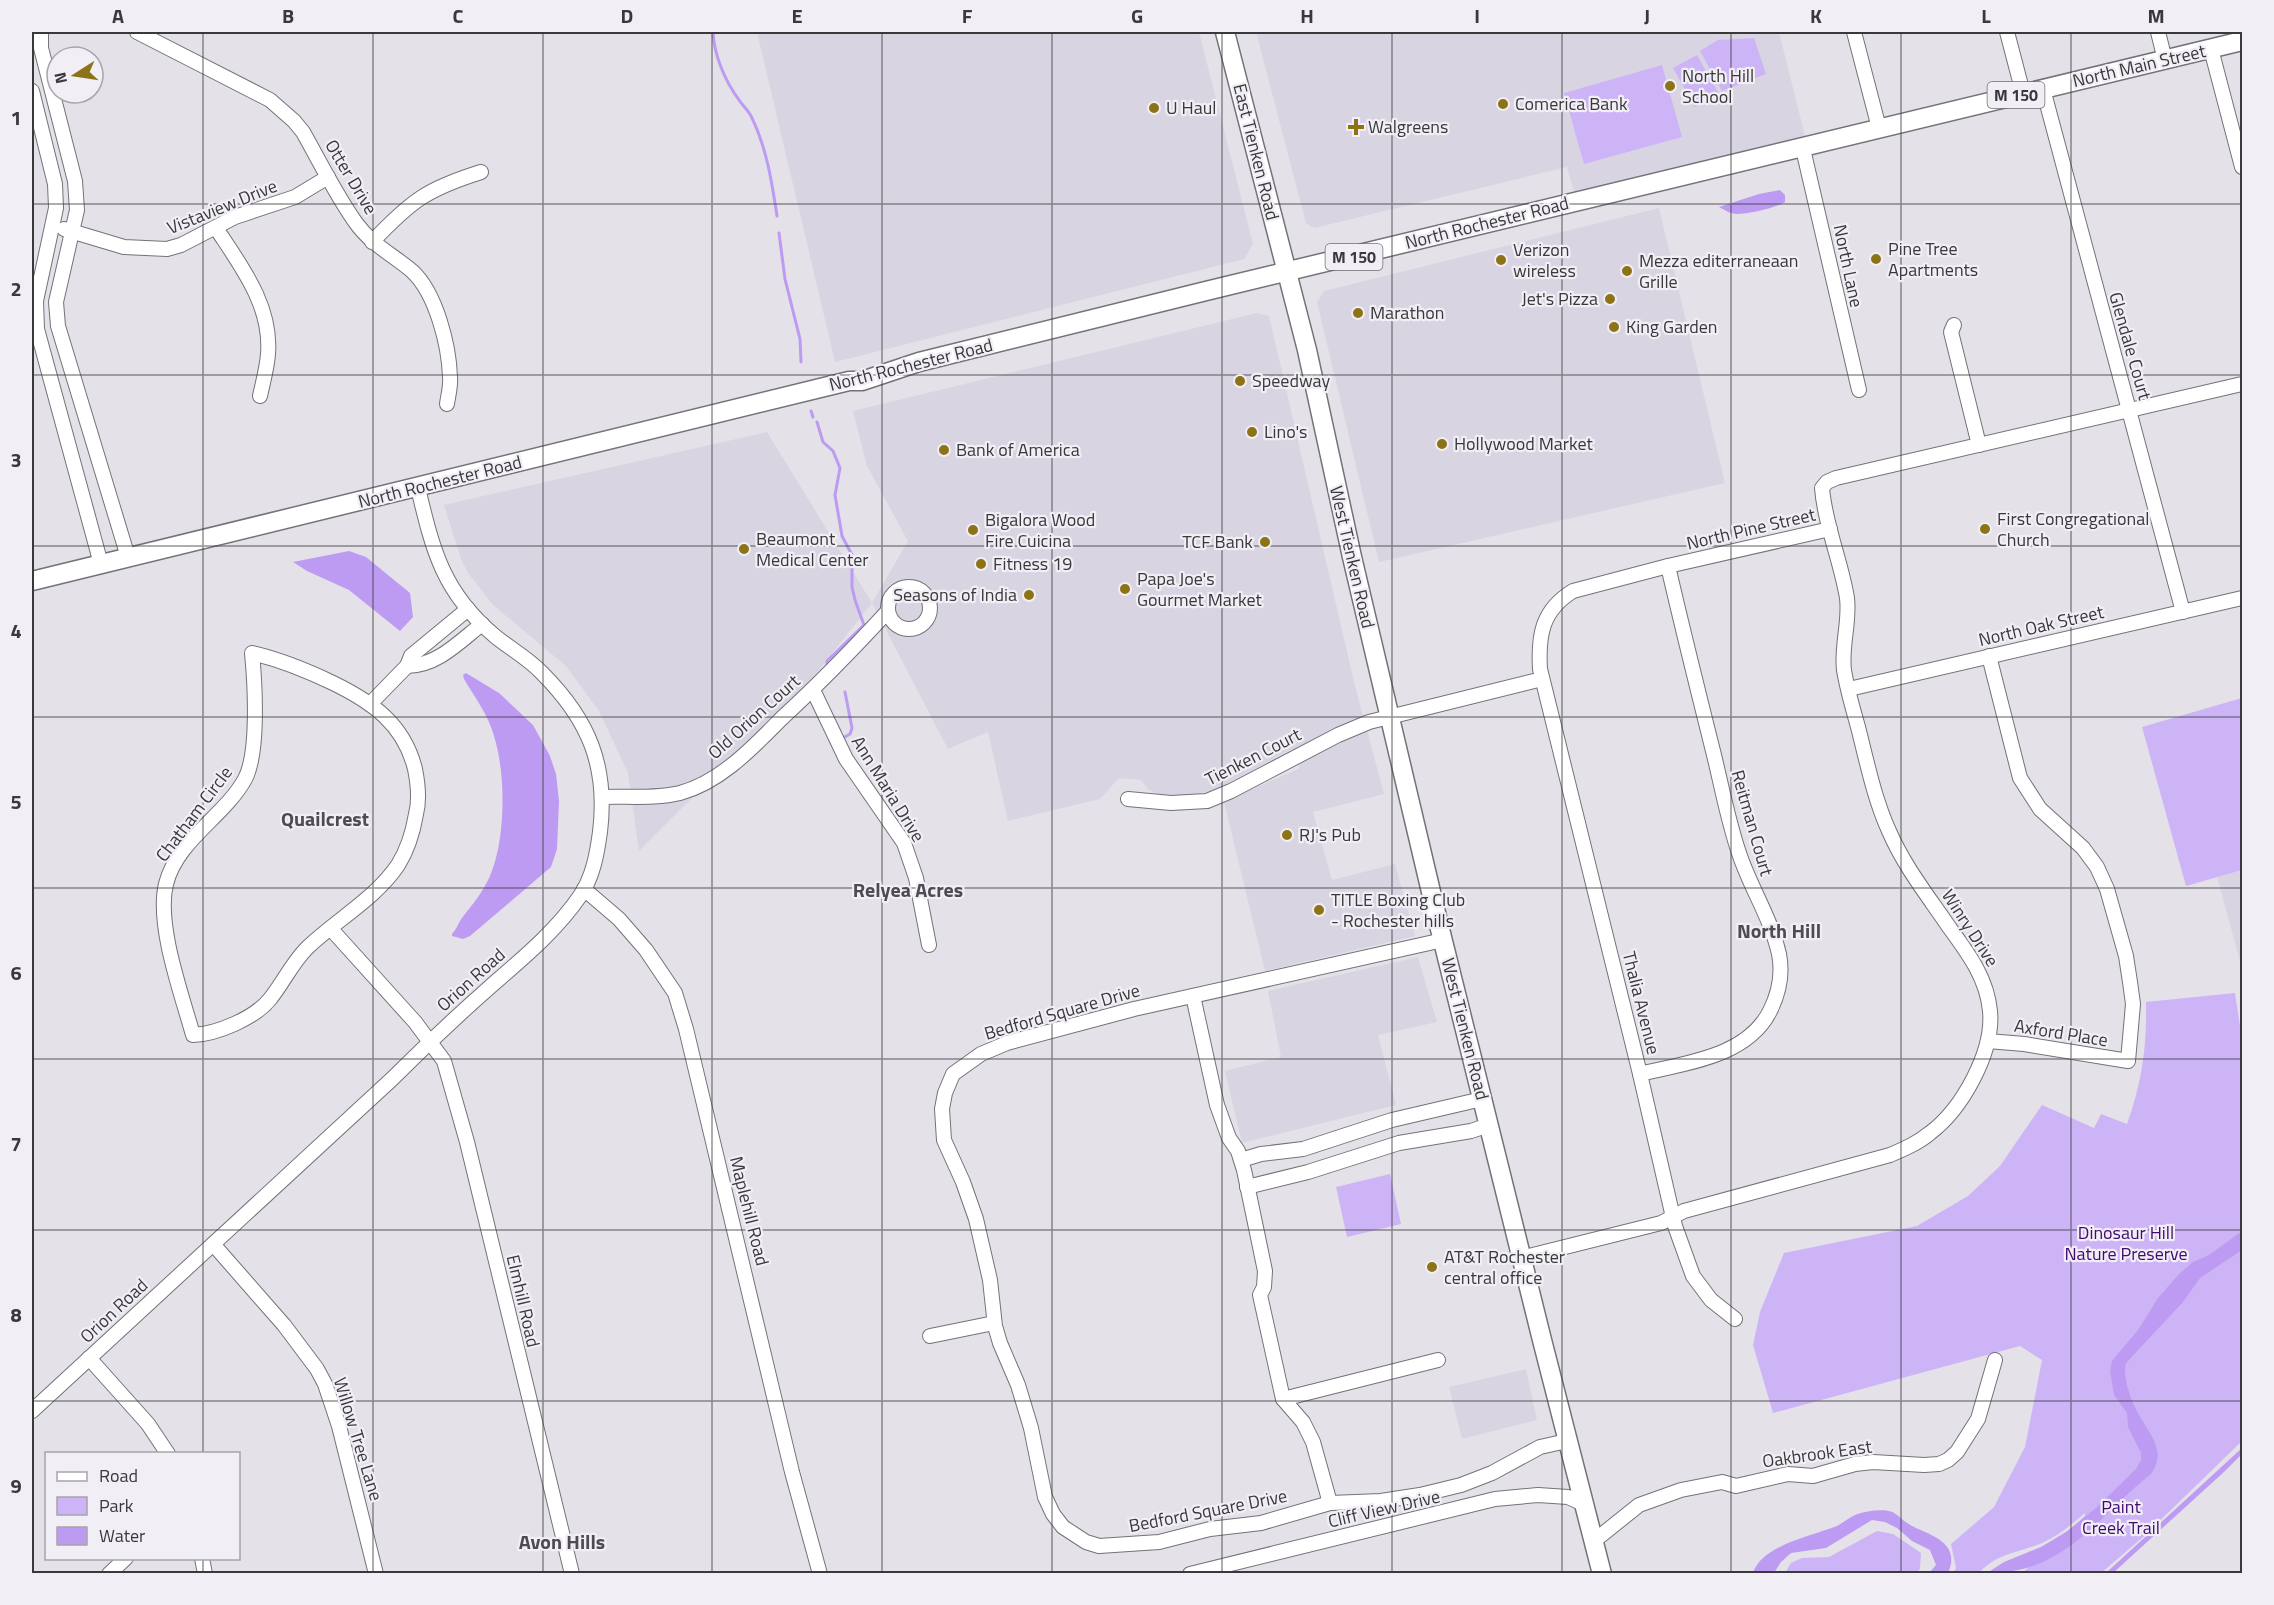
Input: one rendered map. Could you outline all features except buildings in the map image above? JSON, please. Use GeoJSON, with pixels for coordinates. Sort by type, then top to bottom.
{"type":"FeatureCollection","features":[{"type":"Feature","properties":{"kind":"main road","name":"East Tienken Road"},"geometry":{"type":"LineString","coordinates":[[1225,32],[1287,273]]}},
{"type":"Feature","properties":{"kind":"main road","name":"North Main Street"},"geometry":{"type":"LineString","coordinates":[[1797,150],[1879,128],[2242,41]]}},
{"type":"Feature","properties":{"kind":"main road","name":"North Rochester Road"},"geometry":{"type":"LineString","coordinates":[[32,581],[849,381],[862,381],[919,363],[1797,150]]}},
{"type":"Feature","properties":{"kind":"main road","name":"West Tienken Road"},"geometry":{"type":"LineString","coordinates":[[1287,273],[1307,350],[1389,717],[1521,1258],[1602,1574]]}},
{"type":"Feature","properties":{"kind":"street"},"geometry":{"type":"LineString","coordinates":[[41,32],[41,48],[75,181],[77,210],[56,302],[57,326],[129,557]]}},
{"type":"Feature","properties":{"kind":"street","name":"Otter Drive"},"geometry":{"type":"LineString","coordinates":[[137,32],[270,100],[294,121],[303,132],[356,223],[372,242],[413,272],[433,301],[447,352],[451,379],[447,404]]}},
{"type":"Feature","properties":{"kind":"street"},"geometry":{"type":"LineString","coordinates":[[1854,32],[1879,128]]}},
{"type":"Feature","properties":{"kind":"street"},"geometry":{"type":"LineString","coordinates":[[2007,32],[2024,93]]}},
{"type":"Feature","properties":{"kind":"street"},"geometry":{"type":"LineString","coordinates":[[2158,32],[2165,60]]}},
{"type":"Feature","properties":{"kind":"street"},"geometry":{"type":"LineString","coordinates":[[2211,49],[2242,167]]}},
{"type":"Feature","properties":{"kind":"street","name":"Glendale Court"},"geometry":{"type":"LineString","coordinates":[[2043,89],[2103,321],[2130,410],[2183,612]]}},
{"type":"Feature","properties":{"kind":"street"},"geometry":{"type":"LineString","coordinates":[[32,91],[55,184],[56,208],[54,226],[36,301],[37,330],[100,564]]}},
{"type":"Feature","properties":{"kind":"street","name":"North Lane"},"geometry":{"type":"LineString","coordinates":[[1797,150],[1858,390]]}},
{"type":"Feature","properties":{"kind":"street"},"geometry":{"type":"LineString","coordinates":[[372,242],[418,198],[447,183],[482,172]]}},
{"type":"Feature","properties":{"kind":"street","name":"Vistaview Drive"},"geometry":{"type":"LineString","coordinates":[[54,226],[124,247],[167,249],[181,245],[235,217],[295,197],[328,177]]}},
{"type":"Feature","properties":{"kind":"street"},"geometry":{"type":"LineString","coordinates":[[216,228],[255,289],[263,313],[268,334],[268,354],[260,396]]}},
{"type":"Feature","properties":{"kind":"street"},"geometry":{"type":"LineString","coordinates":[[1954,325],[1951,332],[1979,445]]}},
{"type":"Feature","properties":{"kind":"street","name":"North Pine Street"},"geometry":{"type":"LineString","coordinates":[[1542,679],[1539,654],[1544,620],[1560,599],[1573,591],[1598,583],[1830,528],[1822,488],[1827,482],[2242,384]]}},
{"type":"Feature","properties":{"kind":"street"},"geometry":{"type":"LineString","coordinates":[[64,427],[86,420]]}},
{"type":"Feature","properties":{"kind":"street","name":"Orion Road"},"geometry":{"type":"LineString","coordinates":[[32,1411],[392,1079],[430,1040],[536,946],[563,919],[584,889],[594,867],[602,797],[602,780],[595,753],[572,706],[542,672],[496,637],[454,592],[439,564],[430,538],[418,488]]}},
{"type":"Feature","properties":{"kind":"street","name":"Winry Drive"},"geometry":{"type":"LineString","coordinates":[[1521,1258],[1660,1223],[1684,1211],[1890,1155],[1916,1143],[1932,1132],[1951,1112],[1972,1080],[1988,1041],[1990,1013],[1986,989],[1969,955],[1909,869],[1888,829],[1870,776],[1844,669],[1848,607],[1830,528]]}},
{"type":"Feature","properties":{"kind":"street","name":"Reitman Court"},"geometry":{"type":"LineString","coordinates":[[1640,1074],[1708,1057],[1734,1047],[1754,1034],[1769,1013],[1781,976],[1779,955],[1773,935],[1738,852],[1668,566]]}},
{"type":"Feature","properties":{"kind":"street"},"geometry":{"type":"LineString","coordinates":[[873,628],[896,624],[910,629],[923,624],[930,612],[929,599],[925,594],[915,587],[901,588],[891,597],[888,611],[896,624]]}},
{"type":"Feature","properties":{"kind":"street","name":"North Oak Street"},"geometry":{"type":"LineString","coordinates":[[1849,689],[2242,598]]}},
{"type":"Feature","properties":{"kind":"street"},"geometry":{"type":"LineString","coordinates":[[370,704],[407,666],[411,656],[468,609]]}},
{"type":"Feature","properties":{"kind":"street","name":"Old Orion Court"},"geometry":{"type":"LineString","coordinates":[[602,797],[666,795],[697,787],[738,760],[813,690],[888,611]]}},
{"type":"Feature","properties":{"kind":"street"},"geometry":{"type":"LineString","coordinates":[[407,666],[419,666],[439,657],[482,624]]}},
{"type":"Feature","properties":{"kind":"street","name":"Chatham Circle"},"geometry":{"type":"LineString","coordinates":[[252,653],[301,667],[370,704],[391,722],[407,745],[417,781],[418,808],[407,849],[398,865],[369,896],[331,929],[299,956],[262,1009],[214,1032],[193,1035],[176,976],[168,935],[165,912],[166,884],[177,859],[233,795],[248,773],[253,736],[252,653]]}},
{"type":"Feature","properties":{"kind":"street","name":"Axford Place"},"geometry":{"type":"LineString","coordinates":[[1988,1041],[2025,1044],[2128,1061],[2133,1004],[2126,956],[2107,889],[2097,867],[2083,848],[2040,809],[2020,778],[1989,656]]}},
{"type":"Feature","properties":{"kind":"street"},"geometry":{"type":"LineString","coordinates":[[1389,717],[1542,679]]}},
{"type":"Feature","properties":{"kind":"street","name":"Thalia Avenue"},"geometry":{"type":"LineString","coordinates":[[1542,679],[1673,1217],[1693,1276],[1711,1300],[1735,1319]]}},
{"type":"Feature","properties":{"kind":"street","name":"Ann Maria Drive"},"geometry":{"type":"LineString","coordinates":[[813,690],[846,759],[904,843],[916,878],[929,945]]}},
{"type":"Feature","properties":{"kind":"street","name":"Tienken Court"},"geometry":{"type":"LineString","coordinates":[[1128,799],[1171,803],[1206,801],[1232,791],[1338,735],[1369,722],[1389,717]]}},
{"type":"Feature","properties":{"kind":"street","name":"Maplehill Road"},"geometry":{"type":"LineString","coordinates":[[584,889],[619,919],[646,951],[675,993],[689,1040],[792,1472],[820,1574]]}},
{"type":"Feature","properties":{"kind":"street","name":"Elmhill Road"},"geometry":{"type":"LineString","coordinates":[[331,929],[430,1040],[444,1060],[467,1142],[572,1574]]}},
{"type":"Feature","properties":{"kind":"street","name":"Bedford Square Drive"},"geometry":{"type":"LineString","coordinates":[[1443,940],[1134,1009],[1007,1043],[981,1054],[953,1074],[945,1093],[942,1109],[944,1140],[963,1182],[976,1219],[990,1281],[994,1323],[1018,1385],[1031,1428],[1045,1497],[1053,1514],[1064,1527],[1086,1542],[1099,1546],[1159,1542],[1209,1529],[1261,1524],[1330,1503],[1381,1502],[1461,1485],[1492,1473],[1540,1447],[1567,1440]]}},
{"type":"Feature","properties":{"kind":"street"},"geometry":{"type":"LineString","coordinates":[[1193,996],[1217,1105],[1229,1138],[1241,1160],[1265,1271],[1264,1287],[1260,1295],[1283,1399],[1303,1422],[1313,1442],[1330,1503]]}},
{"type":"Feature","properties":{"kind":"street"},"geometry":{"type":"LineString","coordinates":[[1241,1160],[1261,1154],[1303,1149],[1392,1120],[1482,1099]]}},
{"type":"Feature","properties":{"kind":"street"},"geometry":{"type":"LineString","coordinates":[[1247,1187],[1308,1172],[1399,1143],[1471,1131],[1489,1125]]}},
{"type":"Feature","properties":{"kind":"street","name":"Willow Tree Lane"},"geometry":{"type":"LineString","coordinates":[[213,1244],[284,1325],[325,1384],[339,1426],[376,1574]]}},
{"type":"Feature","properties":{"kind":"street"},"geometry":{"type":"LineString","coordinates":[[930,1336],[994,1323]]}},
{"type":"Feature","properties":{"kind":"street"},"geometry":{"type":"LineString","coordinates":[[89,1358],[148,1424],[167,1452]]}},
{"type":"Feature","properties":{"kind":"street"},"geometry":{"type":"LineString","coordinates":[[1283,1399],[1438,1360]]}},
{"type":"Feature","properties":{"kind":"street","name":"Oakbrook East"},"geometry":{"type":"LineString","coordinates":[[1594,1541],[1639,1505],[1681,1490],[1722,1482],[1736,1486],[1788,1474],[1801,1473],[1813,1476],[1864,1463],[1924,1466],[1948,1460],[1958,1452],[1978,1419],[1995,1360]]}},
{"type":"Feature","properties":{"kind":"street","name":"Cliff View Drive"},"geometry":{"type":"LineString","coordinates":[[1190,1574],[1495,1499],[1538,1495],[1568,1497],[1586,1505]]}},
{"type":"Feature","properties":{"kind":"street"},"geometry":{"type":"LineString","coordinates":[[109,1574],[124,1560]]}},
{"type":"Feature","properties":{"kind":"shaded area"},"geometry":{"type":"Polygon","coordinates":[[[757,32],[1199,32],[1253,244],[1244,259],[835,362],[757,32]]]}},
{"type":"Feature","properties":{"kind":"shaded area"},"geometry":{"type":"Polygon","coordinates":[[[1256,32],[1779,32],[1806,140],[1575,195],[1567,167],[1314,228],[1306,223],[1256,32]]]}},
{"type":"Feature","properties":{"kind":"shaded area"},"geometry":{"type":"Polygon","coordinates":[[[1659,208],[1725,483],[1379,562],[1317,302],[1324,291],[1659,208]]]}},
{"type":"Feature","properties":{"kind":"shaded area"},"geometry":{"type":"Polygon","coordinates":[[[1257,313],[1269,316],[1355,686],[1384,794],[1313,812],[1332,880],[1395,864],[1415,936],[1265,971],[1224,802],[1300,768],[1292,749],[1217,789],[1190,796],[1157,795],[1141,780],[1119,778],[1100,799],[1008,821],[988,732],[948,749],[872,603],[908,541],[867,466],[853,411],[1257,313]]]}},
{"type":"Feature","properties":{"kind":"shaded area"},"geometry":{"type":"Polygon","coordinates":[[[767,432],[872,603],[815,675],[639,851],[628,773],[599,711],[566,666],[493,605],[468,573],[461,559],[444,505],[767,432]]]}},
{"type":"Feature","properties":{"kind":"shaded area"},"geometry":{"type":"Polygon","coordinates":[[[2242,870],[2242,968],[2217,877],[2242,870]]]}},
{"type":"Feature","properties":{"kind":"shaded area"},"geometry":{"type":"Polygon","coordinates":[[[1418,957],[1437,1022],[1378,1035],[1396,1105],[1242,1143],[1225,1071],[1281,1057],[1268,991],[1418,957]]]}},
{"type":"Feature","properties":{"kind":"shaded area"},"geometry":{"type":"Polygon","coordinates":[[[1526,1369],[1537,1420],[1462,1439],[1449,1387],[1526,1369]]]}},
{"type":"Feature","properties":{"kind":"green space"},"geometry":{"type":"Polygon","coordinates":[[[1754,38],[1766,74],[1722,91],[1700,51],[1718,40],[1754,38]]]}},
{"type":"Feature","properties":{"kind":"green space"},"geometry":{"type":"Polygon","coordinates":[[[1697,55],[1719,94],[1695,107],[1673,68],[1697,55]]]}},
{"type":"Feature","properties":{"kind":"green space"},"geometry":{"type":"Polygon","coordinates":[[[1662,65],[1682,137],[1584,164],[1564,93],[1662,65]]]}},
{"type":"Feature","properties":{"kind":"green space"},"geometry":{"type":"Polygon","coordinates":[[[2242,698],[2242,870],[2186,886],[2142,727],[2242,698]]]}},
{"type":"Feature","properties":{"kind":"green space","name":"Dinosaur Hill Nature Preserve"},"geometry":{"type":"Polygon","coordinates":[[[2235,993],[2242,1040],[2242,1441],[2143,1537],[2101,1573],[2022,1573],[2085,1516],[2085,1513],[2065,1530],[2048,1540],[2001,1557],[1979,1573],[1953,1573],[1956,1568],[1951,1544],[1994,1507],[2025,1447],[2042,1360],[2020,1346],[1773,1413],[1753,1345],[1760,1312],[1784,1253],[1917,1226],[1968,1196],[2000,1166],[2042,1105],[2094,1128],[2101,1114],[2127,1124],[2142,1064],[2146,1034],[2146,1002],[2235,993]]]}},
{"type":"Feature","properties":{"kind":"green space"},"geometry":{"type":"Polygon","coordinates":[[[1390,1174],[1401,1224],[1347,1237],[1336,1187],[1390,1174]]]}},
{"type":"Feature","properties":{"kind":"green space"},"geometry":{"type":"Polygon","coordinates":[[[1877,1531],[1893,1534],[1921,1553],[1920,1569],[1916,1573],[1785,1573],[1791,1563],[1802,1558],[1829,1557],[1877,1531]]]}},
{"type":"Feature","properties":{"kind":"water"},"geometry":{"type":"Polygon","coordinates":[[[1780,190],[1785,195],[1785,202],[1768,208],[1737,214],[1719,207],[1759,194],[1780,190]]]}},
{"type":"Feature","properties":{"kind":"water"},"geometry":{"type":"Polygon","coordinates":[[[349,551],[366,557],[410,593],[413,617],[400,631],[349,590],[293,562],[349,551]]]}},
{"type":"Feature","properties":{"kind":"water"},"geometry":{"type":"Polygon","coordinates":[[[466,673],[499,693],[533,725],[550,756],[556,774],[559,801],[557,849],[551,867],[470,936],[463,939],[452,936],[452,934],[490,876],[499,844],[503,806],[501,769],[494,736],[485,713],[464,679],[463,675],[466,673]]]}},
{"type":"Feature","properties":{"kind":"water"},"geometry":{"type":"Polygon","coordinates":[[[2242,1231],[2242,1250],[2200,1278],[2183,1302],[2126,1363],[2125,1375],[2130,1395],[2157,1449],[2158,1457],[2151,1474],[2078,1540],[2059,1553],[2038,1564],[2014,1571],[1987,1573],[2004,1562],[2041,1547],[2066,1532],[2096,1508],[2136,1469],[2141,1460],[2141,1453],[2128,1427],[2127,1413],[2114,1395],[2110,1371],[2112,1361],[2138,1330],[2158,1298],[2179,1274],[2193,1262],[2209,1255],[2242,1231]]]}},
{"type":"Feature","properties":{"kind":"water"},"geometry":{"type":"Polygon","coordinates":[[[2242,1448],[2242,1454],[2225,1471],[2113,1573],[2106,1573],[2242,1448]]]}},
{"type":"Feature","properties":{"kind":"water"},"geometry":{"type":"Polygon","coordinates":[[[1871,1511],[1891,1512],[1943,1542],[1951,1555],[1948,1573],[1929,1573],[1936,1565],[1930,1550],[1912,1541],[1897,1528],[1885,1522],[1872,1520],[1826,1548],[1791,1553],[1774,1573],[1753,1573],[1758,1563],[1777,1548],[1837,1526],[1855,1515],[1871,1511]]]}},
{"type":"Feature","properties":{"kind":"waterway"},"geometry":{"type":"LineString","coordinates":[[713,32],[718,59],[725,76],[734,93],[751,115],[762,142],[777,216]]}},
{"type":"Feature","properties":{"kind":"waterway"},"geometry":{"type":"LineString","coordinates":[[779,233],[785,279],[800,339],[801,362]]}},
{"type":"Feature","properties":{"kind":"waterway"},"geometry":{"type":"LineString","coordinates":[[811,411],[813,417]]}},
{"type":"Feature","properties":{"kind":"waterway"},"geometry":{"type":"LineString","coordinates":[[817,422],[823,442],[833,451],[840,468],[835,495],[842,536],[852,555],[852,587],[864,625],[827,661],[827,665]]}},
{"type":"Feature","properties":{"kind":"waterway"},"geometry":{"type":"LineString","coordinates":[[843,738],[850,734],[852,728],[845,692]]}},
{"type":"Feature","properties":{"kind":"place","name":"North Hill School"},"geometry":{"type":"Point","coordinates":[1670,86]}},
{"type":"Feature","properties":{"kind":"place","name":"Comerica Bank"},"geometry":{"type":"Point","coordinates":[1503,104]}},
{"type":"Feature","properties":{"kind":"place","name":"U Haul"},"geometry":{"type":"Point","coordinates":[1154,108]}},
{"type":"Feature","properties":{"kind":"place","name":"Walgreens"},"geometry":{"type":"Point","coordinates":[1356,127]}},
{"type":"Feature","properties":{"kind":"place","name":"Pine Tree Apartments"},"geometry":{"type":"Point","coordinates":[1876,259]}},
{"type":"Feature","properties":{"kind":"place","name":"Verizon wireless"},"geometry":{"type":"Point","coordinates":[1501,260]}},
{"type":"Feature","properties":{"kind":"place","name":"Mezza editerraneaan Grille"},"geometry":{"type":"Point","coordinates":[1627,271]}},
{"type":"Feature","properties":{"kind":"place","name":"Jet's Pizza"},"geometry":{"type":"Point","coordinates":[1610,299]}},
{"type":"Feature","properties":{"kind":"place","name":"Marathon"},"geometry":{"type":"Point","coordinates":[1358,313]}},
{"type":"Feature","properties":{"kind":"place","name":"King Garden"},"geometry":{"type":"Point","coordinates":[1614,327]}},
{"type":"Feature","properties":{"kind":"place","name":"Speedway"},"geometry":{"type":"Point","coordinates":[1240,381]}},
{"type":"Feature","properties":{"kind":"place","name":"Lino's"},"geometry":{"type":"Point","coordinates":[1252,432]}},
{"type":"Feature","properties":{"kind":"place","name":"Hollywood Market"},"geometry":{"type":"Point","coordinates":[1442,444]}},
{"type":"Feature","properties":{"kind":"place","name":"Bank of America"},"geometry":{"type":"Point","coordinates":[944,450]}},
{"type":"Feature","properties":{"kind":"place","name":"First Congregational Church"},"geometry":{"type":"Point","coordinates":[1985,529]}},
{"type":"Feature","properties":{"kind":"place","name":"Bigalora Wood Fire Cuicina"},"geometry":{"type":"Point","coordinates":[973,530]}},
{"type":"Feature","properties":{"kind":"place","name":"TCF Bank"},"geometry":{"type":"Point","coordinates":[1265,542]}},
{"type":"Feature","properties":{"kind":"place","name":"Beaumont Medical Center"},"geometry":{"type":"Point","coordinates":[744,549]}},
{"type":"Feature","properties":{"kind":"place","name":"Fitness 19"},"geometry":{"type":"Point","coordinates":[981,564]}},
{"type":"Feature","properties":{"kind":"place","name":"Papa Joe's Gourmet Market"},"geometry":{"type":"Point","coordinates":[1125,589]}},
{"type":"Feature","properties":{"kind":"place","name":"Seasons of India"},"geometry":{"type":"Point","coordinates":[1029,595]}},
{"type":"Feature","properties":{"kind":"place","name":"RJ's Pub"},"geometry":{"type":"Point","coordinates":[1287,835]}},
{"type":"Feature","properties":{"kind":"place","name":"TITLE Boxing Club - Rochester hills"},"geometry":{"type":"Point","coordinates":[1319,910]}},
{"type":"Feature","properties":{"kind":"place","name":"AT&T Rochester central office"},"geometry":{"type":"Point","coordinates":[1432,1267]}},
{"type":"Feature","properties":{"kind":"district","name":"Quailcrest"},"geometry":{"type":"Point","coordinates":[325,819]}},
{"type":"Feature","properties":{"kind":"district","name":"Relyea Acres"},"geometry":{"type":"Point","coordinates":[908,890]}},
{"type":"Feature","properties":{"kind":"district","name":"North Hill"},"geometry":{"type":"Point","coordinates":[1779,931]}},
{"type":"Feature","properties":{"kind":"district","name":"Avon Hills"},"geometry":{"type":"Point","coordinates":[562,1542]}},
{"type":"Feature","properties":{"kind":"park label","name":"Paint Creek Trail"},"geometry":{"type":"Point","coordinates":[2121,1517]}}]}
